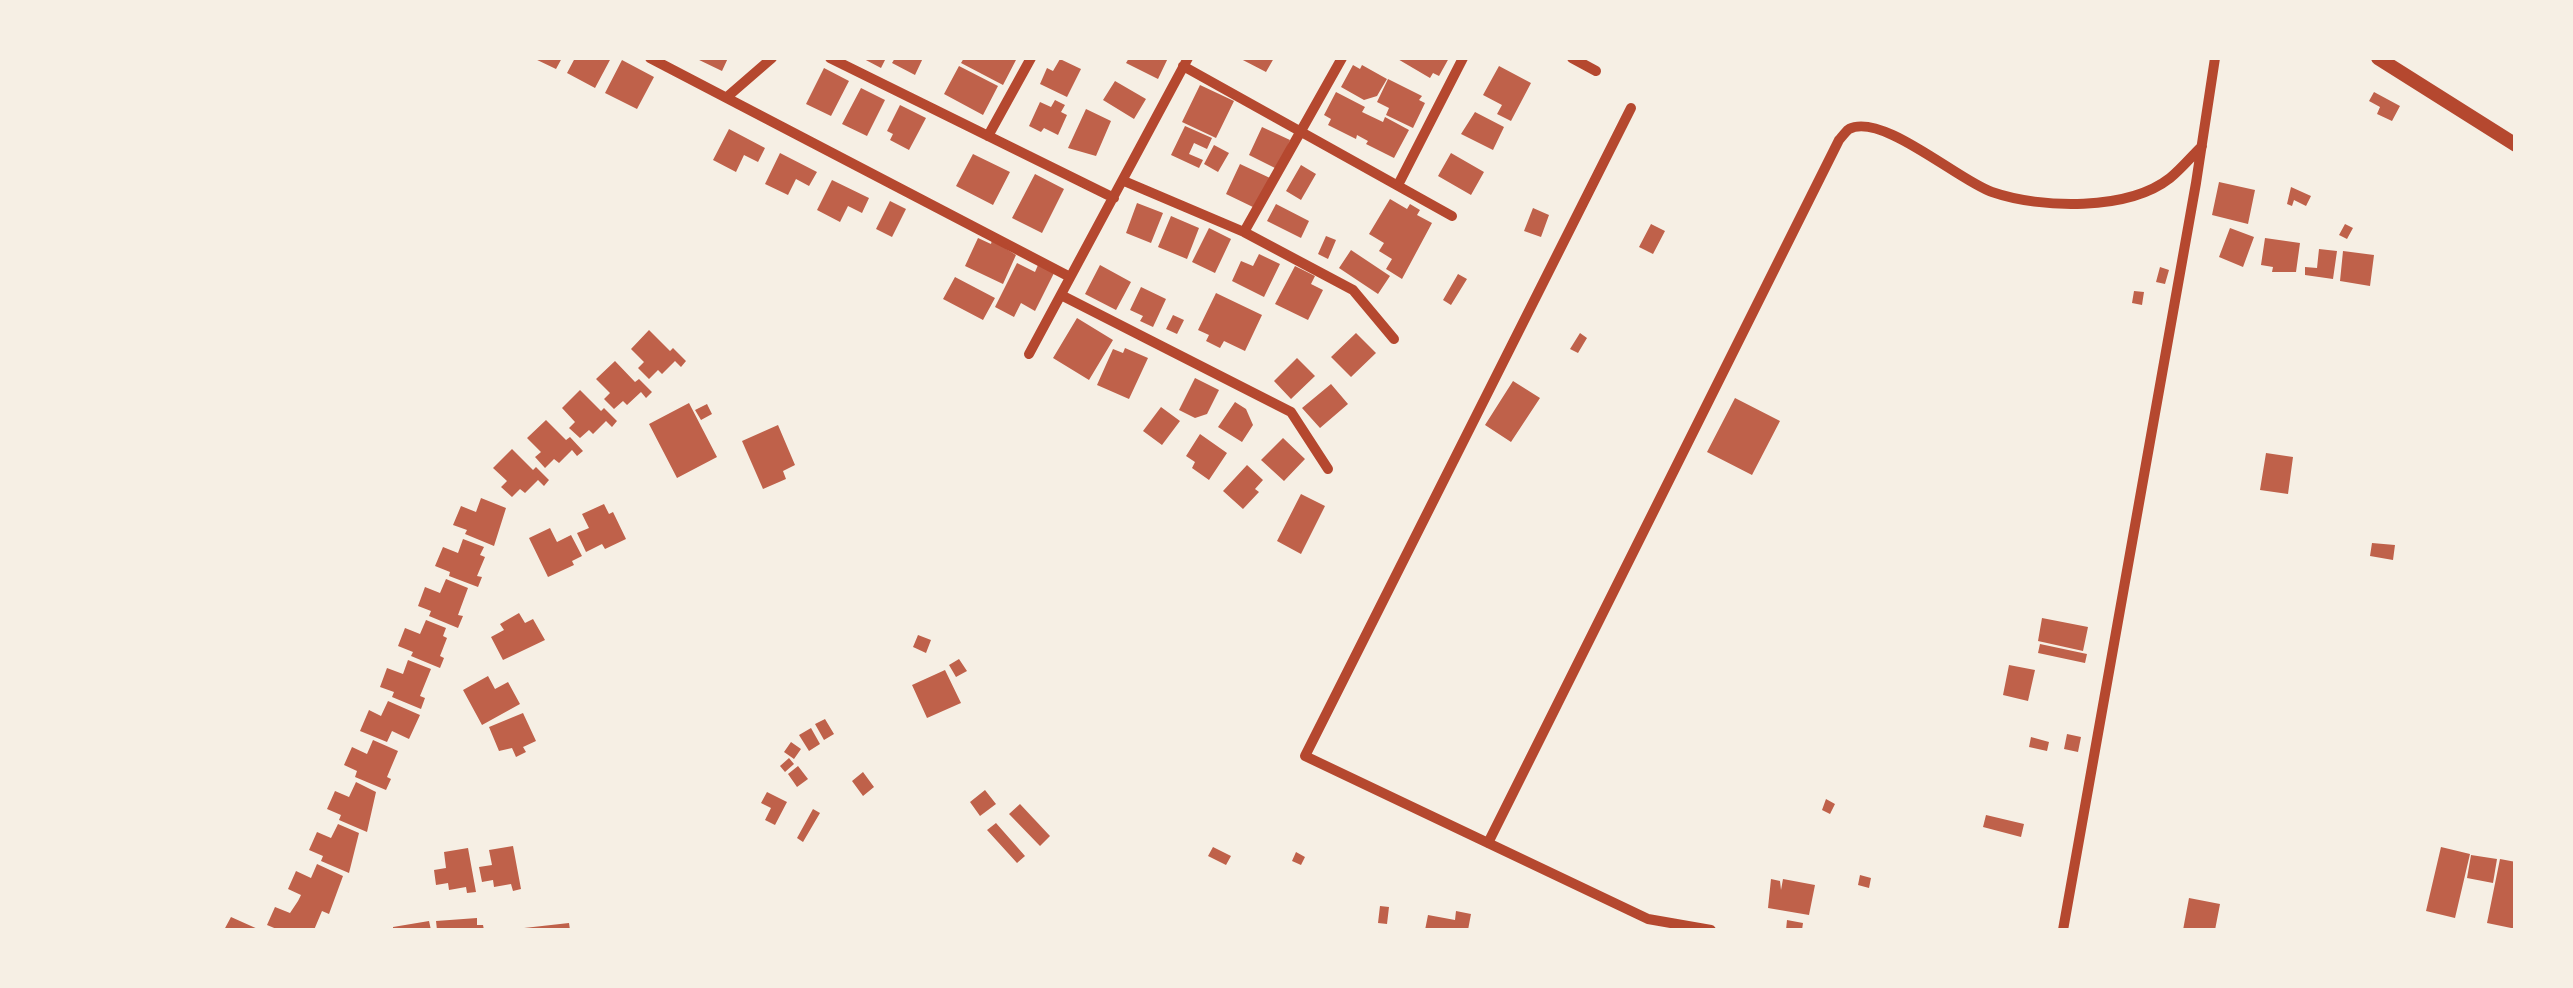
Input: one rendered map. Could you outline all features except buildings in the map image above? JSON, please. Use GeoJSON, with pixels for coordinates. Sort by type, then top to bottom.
{"type":"FeatureCollection","features":[{"type":"Feature","properties":{"kind":"street"},"geometry":{"type":"LineString","coordinates":[[650,58],[1070,277]]}},
{"type":"Feature","properties":{"kind":"street"},"geometry":{"type":"LineString","coordinates":[[727,97],[772,58]]}},
{"type":"Feature","properties":{"kind":"street"},"geometry":{"type":"LineString","coordinates":[[830,58],[1114,198]]}},
{"type":"Feature","properties":{"kind":"street"},"geometry":{"type":"LineString","coordinates":[[988,136],[1031,58]]}},
{"type":"Feature","properties":{"kind":"street"},"geometry":{"type":"LineString","coordinates":[[1244,232],[1342,58]]}},
{"type":"Feature","properties":{"kind":"street"},"geometry":{"type":"LineString","coordinates":[[1398,185],[1463,58]]}},
{"type":"Feature","properties":{"kind":"street"},"geometry":{"type":"LineString","coordinates":[[1572,58],[1596,70]]}},
{"type":"Feature","properties":{"kind":"street"},"geometry":{"type":"LineString","coordinates":[[2063,930],[2216,58]]}},
{"type":"Feature","properties":{"kind":"street"},"geometry":{"type":"LineString","coordinates":[[2378,58],[2516,145]]}},
{"type":"Feature","properties":{"kind":"street"},"geometry":{"type":"LineString","coordinates":[[1029,354],[1186,62],[1452,216]]}},
{"type":"Feature","properties":{"kind":"street"},"geometry":{"type":"LineString","coordinates":[[1632,108],[1305,756],[1648,918],[1712,930]]}},
{"type":"Feature","properties":{"kind":"street"},"geometry":{"type":"LineString","coordinates":[[1488,843],[1821,175],[1848,129],[1868,126],[1892,134],[1990,192],[2064,204],[2122,200],[2168,180],[2202,146]]}},
{"type":"Feature","properties":{"kind":"street"},"geometry":{"type":"LineString","coordinates":[[1124,181],[1244,232],[1353,290],[1394,339]]}},
{"type":"Feature","properties":{"kind":"street"},"geometry":{"type":"LineString","coordinates":[[1061,296],[1291,412],[1328,469]]}}]}
